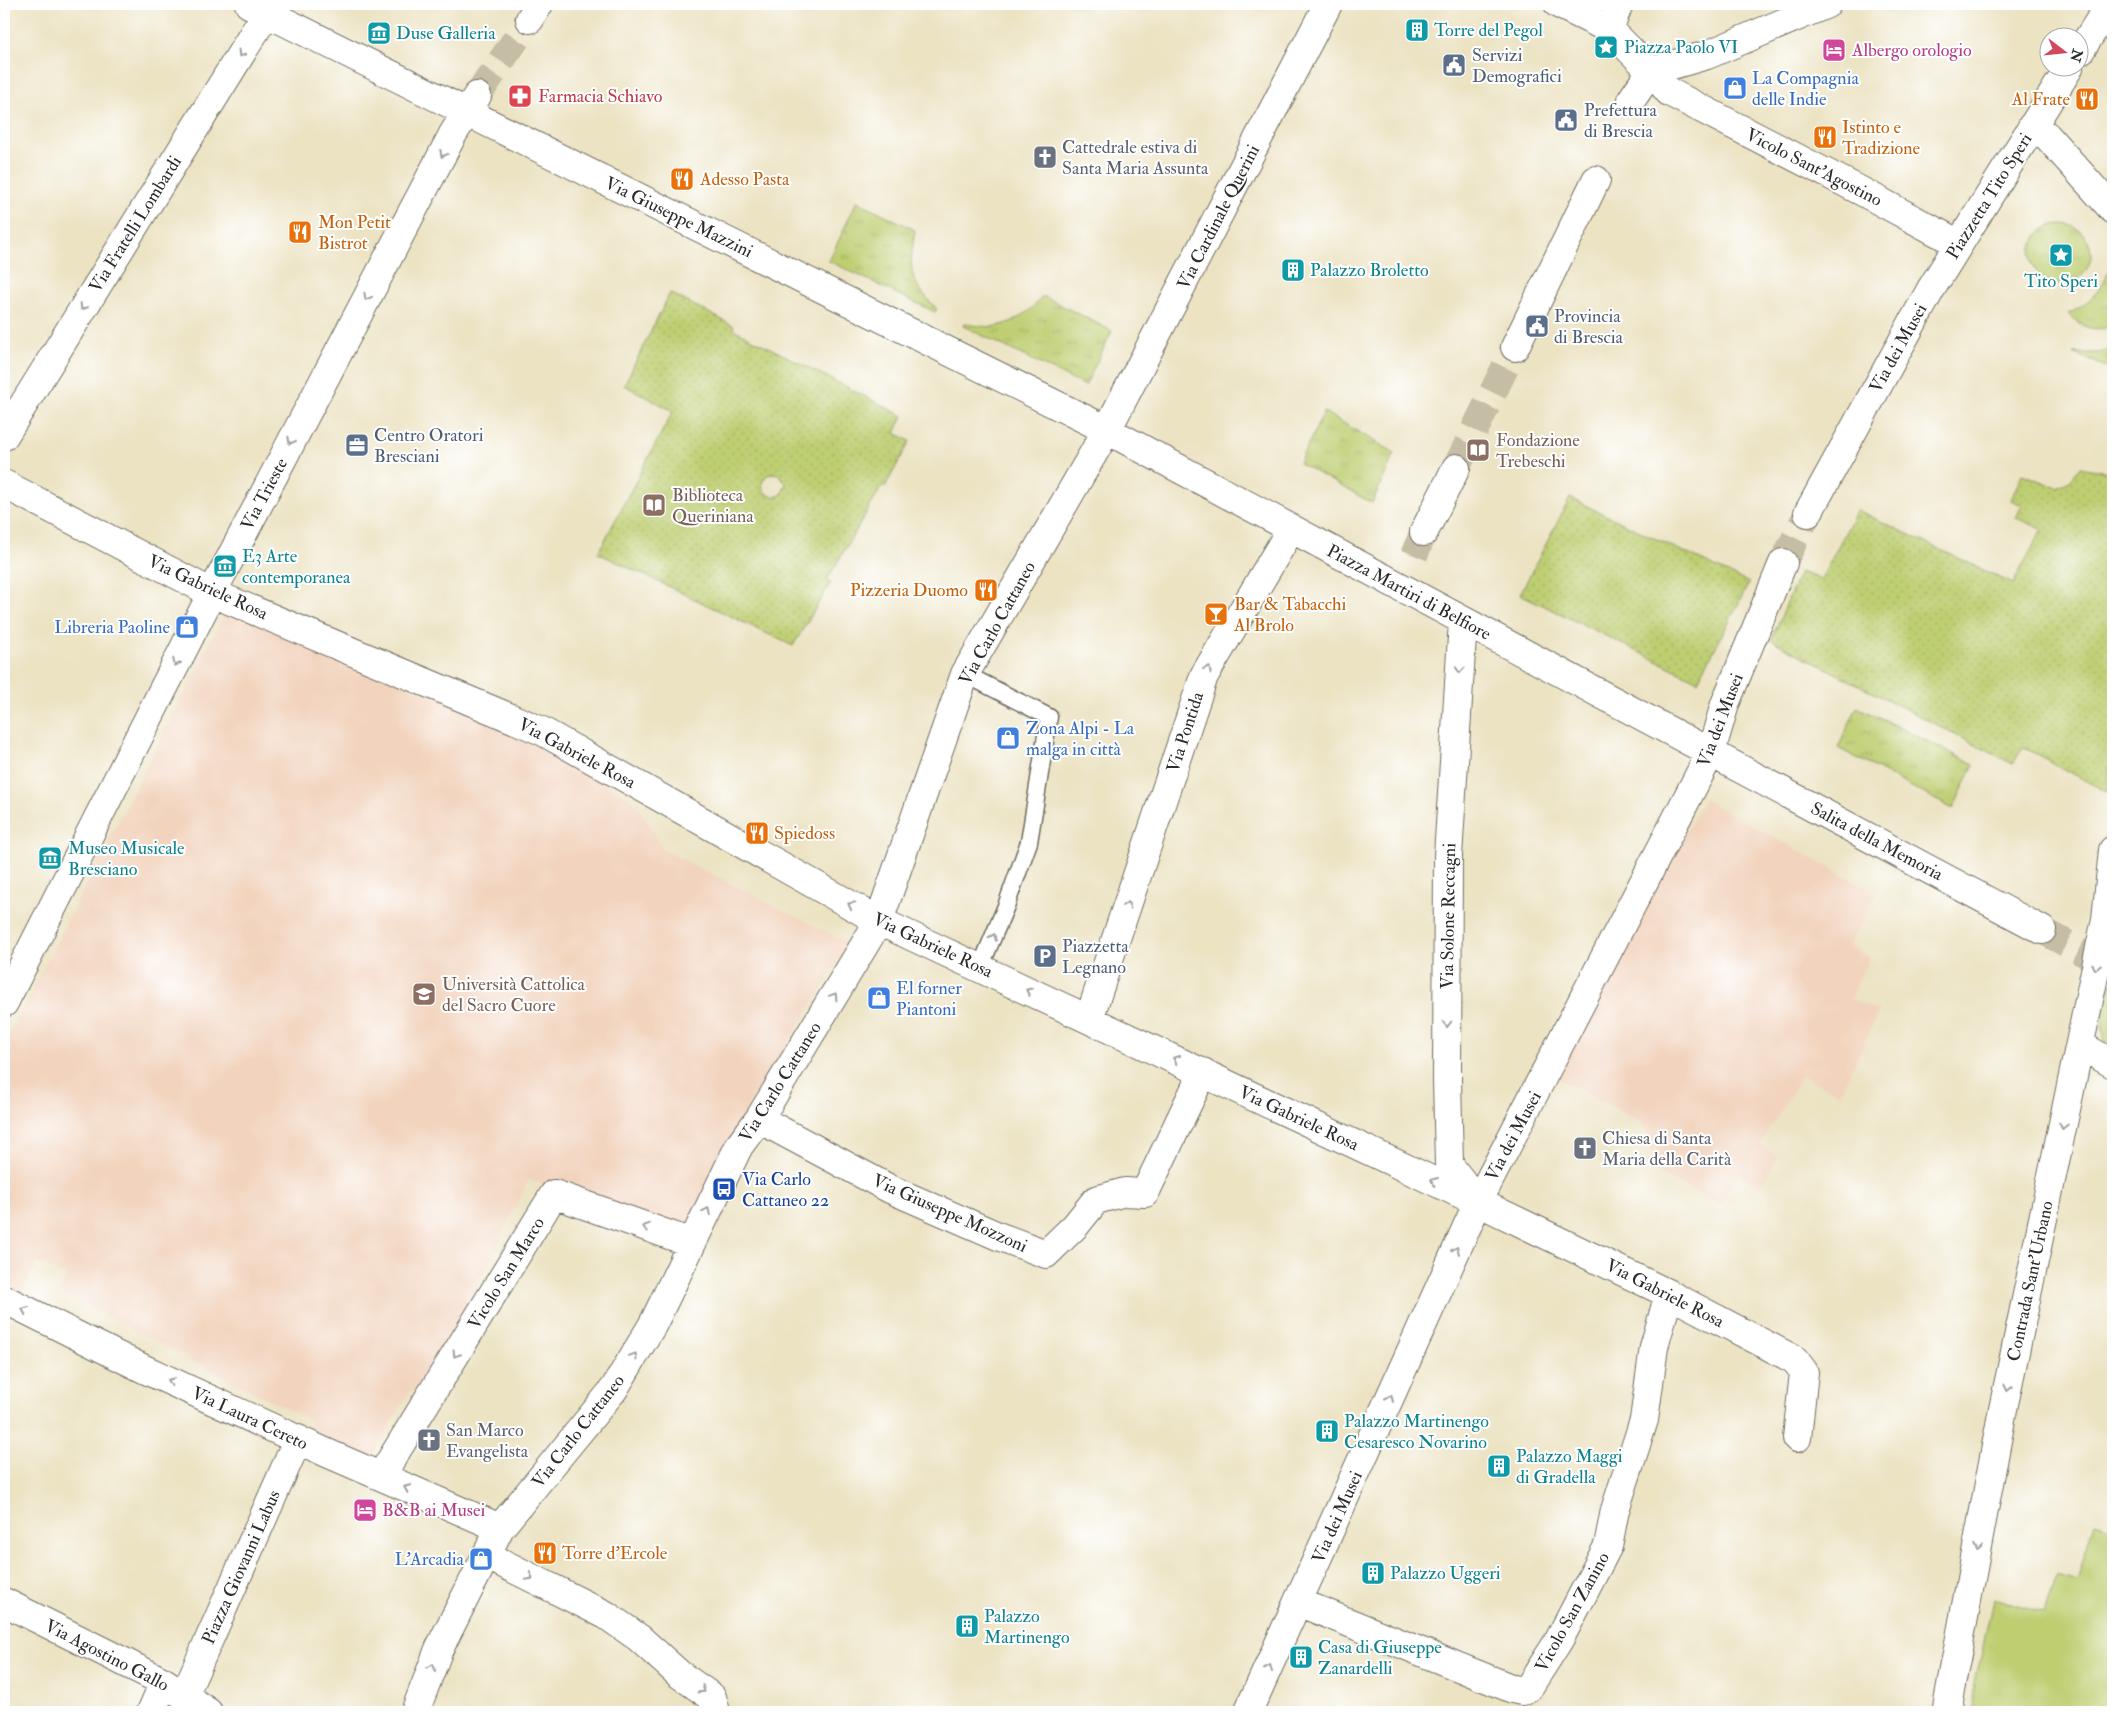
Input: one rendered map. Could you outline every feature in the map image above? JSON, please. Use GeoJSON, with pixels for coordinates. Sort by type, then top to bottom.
{"type":"FeatureCollection","features":[{"type":"Feature","properties":{"kind":"street","name":"Via Cardinale Querini"},"geometry":{"type":"LineString","coordinates":[[1107,430],[1328,4]]}},
{"type":"Feature","properties":{"kind":"street"},"geometry":{"type":"LineString","coordinates":[[1558,4],[1609,29],[1650,71]]}},
{"type":"Feature","properties":{"kind":"street"},"geometry":{"type":"LineString","coordinates":[[1609,29],[1619,4]]}},
{"type":"Feature","properties":{"kind":"street"},"geometry":{"type":"LineString","coordinates":[[1632,99],[1650,71],[1707,55],[1827,4]]}},
{"type":"Feature","properties":{"kind":"street"},"geometry":{"type":"LineString","coordinates":[[2090,35],[2110,4]]}},
{"type":"Feature","properties":{"kind":"street","name":"Via Giuseppe Mazzini"},"geometry":{"type":"LineString","coordinates":[[258,8],[472,104],[1107,430]]}},
{"type":"Feature","properties":{"kind":"street","name":"Via Fratelli Lombardi"},"geometry":{"type":"LineString","coordinates":[[4,436],[258,8]]}},
{"type":"Feature","properties":{"kind":"street","name":"Vicolo Sant'Agostino"},"geometry":{"type":"LineString","coordinates":[[1650,71],[1669,92],[1959,244]]}},
{"type":"Feature","properties":{"kind":"street"},"geometry":{"type":"LineString","coordinates":[[2032,126],[2063,78]]}},
{"type":"Feature","properties":{"kind":"street","name":"Via Trieste"},"geometry":{"type":"LineString","coordinates":[[4,1003],[212,593],[472,104]]}},
{"type":"Feature","properties":{"kind":"street","name":"Piazzetta Tito Speri"},"geometry":{"type":"LineString","coordinates":[[1931,288],[2032,126],[2046,136],[2113,210]]}},
{"type":"Feature","properties":{"kind":"street"},"geometry":{"type":"LineString","coordinates":[[1515,347],[1596,180]]}},
{"type":"Feature","properties":{"kind":"street","name":"Via dei Musei"},"geometry":{"type":"LineString","coordinates":[[1808,513],[1931,288]]}},
{"type":"Feature","properties":{"kind":"street","name":"Piazza Martiri di Belfiore"},"geometry":{"type":"LineString","coordinates":[[1107,430],[1712,752]]}},
{"type":"Feature","properties":{"kind":"street","name":"Via Carlo Cattaneo"},"geometry":{"type":"LineString","coordinates":[[415,1712],[439,1649],[500,1528],[614,1389],[653,1324],[739,1146],[759,1119],[879,921],[966,674],[1107,430]]}},
{"type":"Feature","properties":{"kind":"street"},"geometry":{"type":"LineString","coordinates":[[1424,532],[1456,468]]}},
{"type":"Feature","properties":{"kind":"street","name":"Via Gabriele Rosa"},"geometry":{"type":"LineString","coordinates":[[4,484],[212,593],[542,731],[879,921],[1478,1202],[1669,1294],[1795,1360],[1804,1372],[1796,1438]]}},
{"type":"Feature","properties":{"kind":"street","name":"Via Pontida"},"geometry":{"type":"LineString","coordinates":[[1089,1019],[1204,676],[1291,528]]}},
{"type":"Feature","properties":{"kind":"street","name":"Via dei Musei"},"geometry":{"type":"LineString","coordinates":[[1248,1712],[1478,1202],[1712,752],[1725,704],[1783,563]]}},
{"type":"Feature","properties":{"kind":"street","name":"Via Solone Reccagni"},"geometry":{"type":"LineString","coordinates":[[1463,621],[1448,856],[1449,1164],[1478,1202]]}},
{"type":"Feature","properties":{"kind":"street","name":"Salita della Memoria"},"geometry":{"type":"LineString","coordinates":[[1712,752],[2042,930]]}},
{"type":"Feature","properties":{"kind":"street","name":"Contrada Sant'Urbano"},"geometry":{"type":"LineString","coordinates":[[1946,1712],[2002,1416],[2106,919],[2113,850]]}},
{"type":"Feature","properties":{"kind":"street"},"geometry":{"type":"LineString","coordinates":[[2080,1045],[2113,1064]]}},
{"type":"Feature","properties":{"kind":"street","name":"Via Giuseppe Mozzoni"},"geometry":{"type":"LineString","coordinates":[[759,1119],[890,1190],[998,1236],[1046,1254],[1076,1226],[1096,1200],[1125,1192],[1145,1194],[1203,1072]]}},
{"type":"Feature","properties":{"kind":"street","name":"Vicolo San Marco"},"geometry":{"type":"LineString","coordinates":[[381,1476],[554,1194],[692,1243]]}},
{"type":"Feature","properties":{"kind":"street","name":"Vicolo San Zanino"},"geometry":{"type":"LineString","coordinates":[[1298,1602],[1513,1689],[1522,1691],[1530,1687],[1559,1640],[1608,1546],[1615,1510],[1644,1420],[1654,1347],[1669,1294]]}},
{"type":"Feature","properties":{"kind":"street","name":"Via Laura Cereto"},"geometry":{"type":"LineString","coordinates":[[4,1300],[144,1369],[500,1528]]}},
{"type":"Feature","properties":{"kind":"street","name":"Piazza Giovanni Labus"},"geometry":{"type":"LineString","coordinates":[[151,1712],[174,1689],[298,1439]]}},
{"type":"Feature","properties":{"kind":"street"},"geometry":{"type":"LineString","coordinates":[[486,1554],[606,1615],[639,1638],[679,1674],[712,1697],[716,1712]]}},
{"type":"Feature","properties":{"kind":"street","name":"Via Agostino Gallo"},"geometry":{"type":"LineString","coordinates":[[4,1602],[174,1689],[208,1712]]}},
{"type":"Feature","properties":{"kind":"lane"},"geometry":{"type":"LineString","coordinates":[[966,674],[1048,717],[1030,842],[980,968]]}},
{"type":"Feature","properties":{"kind":"shaded area","name":"Università Cattolica del Sacro Cuore"},"geometry":{"type":"Polygon","coordinates":[[[228,607],[532,741],[636,802],[664,850],[850,944],[754,1097],[688,1229],[529,1180],[423,1397],[410,1390],[372,1457],[308,1428],[311,1421],[59,1292],[66,1276],[37,1262],[22,1292],[4,1284],[4,1045],[228,607]]]}},
{"type":"Feature","properties":{"kind":"shaded area"},"geometry":{"type":"Polygon","coordinates":[[[1704,799],[1877,893],[1849,946],[1870,957],[1850,998],[1879,1012],[1840,1094],[1802,1076],[1760,1145],[1778,1156],[1761,1186],[1738,1175],[1721,1205],[1658,1173],[1643,1123],[1557,1078],[1632,932],[1704,799]]]}},
{"type":"Feature","properties":{"kind":"green space"},"geometry":{"type":"Polygon","coordinates":[[[857,201],[915,230],[911,265],[915,281],[937,309],[935,312],[829,261],[857,201]]]}},
{"type":"Feature","properties":{"kind":"green space"},"geometry":{"type":"Polygon","coordinates":[[[2055,224],[2067,224],[2078,229],[2086,237],[2091,248],[2089,266],[2078,279],[2067,284],[2055,284],[2044,279],[2036,271],[2031,260],[2031,248],[2036,237],[2044,229],[2055,224]]]}},
{"type":"Feature","properties":{"kind":"green space"},"geometry":{"type":"Polygon","coordinates":[[[2111,239],[2113,242],[2113,326],[2100,329],[2089,328],[2078,323],[2068,314],[2088,301],[2103,284],[2111,263],[2111,239]]]}},
{"type":"Feature","properties":{"kind":"green space"},"geometry":{"type":"Polygon","coordinates":[[[670,293],[734,326],[733,329],[903,416],[895,433],[910,441],[885,487],[882,486],[827,580],[831,582],[793,646],[598,553],[673,411],[624,385],[670,293]],[[772,473],[763,480],[764,491],[770,496],[782,494],[786,483],[779,474],[772,473]]]}},
{"type":"Feature","properties":{"kind":"green space"},"geometry":{"type":"Polygon","coordinates":[[[1043,296],[1112,331],[1085,386],[963,326],[964,324],[993,327],[1010,322],[1028,311],[1043,296]]]}},
{"type":"Feature","properties":{"kind":"green space"},"geometry":{"type":"Polygon","coordinates":[[[2113,348],[2113,370],[2073,353],[2098,353],[2113,348]]]}},
{"type":"Feature","properties":{"kind":"green space"},"geometry":{"type":"Polygon","coordinates":[[[1324,412],[1395,453],[1372,503],[1299,463],[1324,412]]]}},
{"type":"Feature","properties":{"kind":"green space"},"geometry":{"type":"Polygon","coordinates":[[[2080,467],[2113,473],[2113,731],[2107,792],[2023,747],[2013,764],[1771,640],[1800,572],[1821,579],[1857,510],[2013,584],[2042,529],[2016,518],[2022,505],[2011,500],[2022,474],[2057,487],[2070,481],[2080,467]]]}},
{"type":"Feature","properties":{"kind":"green space"},"geometry":{"type":"Polygon","coordinates":[[[1570,498],[1749,583],[1698,681],[1520,594],[1570,498]]]}},
{"type":"Feature","properties":{"kind":"green space"},"geometry":{"type":"Polygon","coordinates":[[[1857,707],[1974,764],[1953,809],[1838,748],[1857,707]]]}},
{"type":"Feature","properties":{"kind":"green space"},"geometry":{"type":"Polygon","coordinates":[[[2113,971],[2113,1052],[2107,1045],[2103,1026],[2113,971]]]}},
{"type":"Feature","properties":{"kind":"green space"},"geometry":{"type":"Polygon","coordinates":[[[2094,1523],[2113,1529],[2113,1712],[1971,1712],[1975,1683],[1993,1599],[2045,1614],[2057,1575],[2077,1581],[2094,1523]]]}},
{"type":"Feature","properties":{"kind":"tunnel"},"geometry":{"type":"LineString","coordinates":[[477,96],[530,19]]}},
{"type":"Feature","properties":{"kind":"tunnel"},"geometry":{"type":"LineString","coordinates":[[1456,468],[1515,347]]}},
{"type":"Feature","properties":{"kind":"tunnel"},"geometry":{"type":"LineString","coordinates":[[1783,563],[1808,513]]}},
{"type":"Feature","properties":{"kind":"tunnel"},"geometry":{"type":"LineString","coordinates":[[1414,555],[1424,532]]}},
{"type":"Feature","properties":{"kind":"tunnel"},"geometry":{"type":"LineString","coordinates":[[2042,930],[2113,969]]}},
{"type":"Feature","properties":{"kind":"place","name":"Torre del Pegol"},"geometry":{"type":"Point","coordinates":[1417,30]}},
{"type":"Feature","properties":{"kind":"place","name":"Duse Galleria"},"geometry":{"type":"Point","coordinates":[379,33]}},
{"type":"Feature","properties":{"kind":"place","name":"Piazza Paolo VI"},"geometry":{"type":"Point","coordinates":[1606,47]}},
{"type":"Feature","properties":{"kind":"place","name":"Albergo orologio"},"geometry":{"type":"Point","coordinates":[1834,50]}},
{"type":"Feature","properties":{"kind":"place","name":"Servizi Demografici"},"geometry":{"type":"Point","coordinates":[1454,65]}},
{"type":"Feature","properties":{"kind":"place","name":"La Compagnia delle Indie"},"geometry":{"type":"Point","coordinates":[1735,88]}},
{"type":"Feature","properties":{"kind":"place","name":"Farmacia Schiavo"},"geometry":{"type":"Point","coordinates":[520,96]}},
{"type":"Feature","properties":{"kind":"place","name":"Al Frate"},"geometry":{"type":"Point","coordinates":[2087,99]}},
{"type":"Feature","properties":{"kind":"place","name":"Prefettura di Brescia"},"geometry":{"type":"Point","coordinates":[1566,120]}},
{"type":"Feature","properties":{"kind":"place","name":"Istinto e Tradizione"},"geometry":{"type":"Point","coordinates":[1825,137]}},
{"type":"Feature","properties":{"kind":"place","name":"Cattedrale estiva di Santa Maria Assunta"},"geometry":{"type":"Point","coordinates":[1045,157]}},
{"type":"Feature","properties":{"kind":"place","name":"Adesso Pasta"},"geometry":{"type":"Point","coordinates":[682,179]}},
{"type":"Feature","properties":{"kind":"place","name":"Mon Petit Bistrot"},"geometry":{"type":"Point","coordinates":[300,232]}},
{"type":"Feature","properties":{"kind":"place","name":"Tito Speri"},"geometry":{"type":"Point","coordinates":[2061,255]}},
{"type":"Feature","properties":{"kind":"place","name":"Palazzo Broletto"},"geometry":{"type":"Point","coordinates":[1293,270]}},
{"type":"Feature","properties":{"kind":"place","name":"Provincia di Brescia"},"geometry":{"type":"Point","coordinates":[1537,326]}},
{"type":"Feature","properties":{"kind":"place","name":"Centro Oratori Bresciani"},"geometry":{"type":"Point","coordinates":[357,445]}},
{"type":"Feature","properties":{"kind":"place","name":"Fondazione Trebeschi"},"geometry":{"type":"Point","coordinates":[1478,450]}},
{"type":"Feature","properties":{"kind":"place","name":"Biblioteca Queriniana"},"geometry":{"type":"Point","coordinates":[654,505]}},
{"type":"Feature","properties":{"kind":"place","name":"E3 Arte contemporanea"},"geometry":{"type":"Point","coordinates":[225,566]}},
{"type":"Feature","properties":{"kind":"place","name":"Pizzeria Duomo"},"geometry":{"type":"Point","coordinates":[986,590]}},
{"type":"Feature","properties":{"kind":"place","name":"Bar & Tabacchi Al Brolo"},"geometry":{"type":"Point","coordinates":[1216,614]}},
{"type":"Feature","properties":{"kind":"place","name":"Libreria Paoline"},"geometry":{"type":"Point","coordinates":[187,627]}},
{"type":"Feature","properties":{"kind":"place","name":"Zona Alpi - La malga in città"},"geometry":{"type":"Point","coordinates":[1008,738]}},
{"type":"Feature","properties":{"kind":"place","name":"Spiedoss"},"geometry":{"type":"Point","coordinates":[757,833]}},
{"type":"Feature","properties":{"kind":"place","name":"Museo Musicale Bresciano"},"geometry":{"type":"Point","coordinates":[50,858]}},
{"type":"Feature","properties":{"kind":"place","name":"Piazzetta Legnano"},"geometry":{"type":"Point","coordinates":[1045,956]}},
{"type":"Feature","properties":{"kind":"place","name":"Università Cattolica del Sacro Cuore"},"geometry":{"type":"Point","coordinates":[424,994]}},
{"type":"Feature","properties":{"kind":"place","name":"El forner Piantoni"},"geometry":{"type":"Point","coordinates":[879,998]}},
{"type":"Feature","properties":{"kind":"place","name":"Chiesa di Santa Maria della Carità"},"geometry":{"type":"Point","coordinates":[1585,1148]}},
{"type":"Feature","properties":{"kind":"place","name":"Via Carlo Cattaneo 22"},"geometry":{"type":"Point","coordinates":[724,1189]}},
{"type":"Feature","properties":{"kind":"place","name":"Palazzo Martinengo Cesaresco Novarino"},"geometry":{"type":"Point","coordinates":[1327,1431]}},
{"type":"Feature","properties":{"kind":"place","name":"San Marco Evangelista"},"geometry":{"type":"Point","coordinates":[429,1440]}},
{"type":"Feature","properties":{"kind":"place","name":"Palazzo Maggi di Gradella"},"geometry":{"type":"Point","coordinates":[1499,1466]}},
{"type":"Feature","properties":{"kind":"place","name":"B&B ai Musei"},"geometry":{"type":"Point","coordinates":[365,1510]}},
{"type":"Feature","properties":{"kind":"place","name":"Torre d'Ercole"},"geometry":{"type":"Point","coordinates":[545,1553]}},
{"type":"Feature","properties":{"kind":"place","name":"L'Arcadia"},"geometry":{"type":"Point","coordinates":[481,1559]}},
{"type":"Feature","properties":{"kind":"place","name":"Palazzo Uggeri"},"geometry":{"type":"Point","coordinates":[1373,1573]}},
{"type":"Feature","properties":{"kind":"place","name":"Palazzo Martinengo"},"geometry":{"type":"Point","coordinates":[967,1626]}},
{"type":"Feature","properties":{"kind":"place","name":"Casa di Giuseppe Zanardelli"},"geometry":{"type":"Point","coordinates":[1301,1657]}}]}
